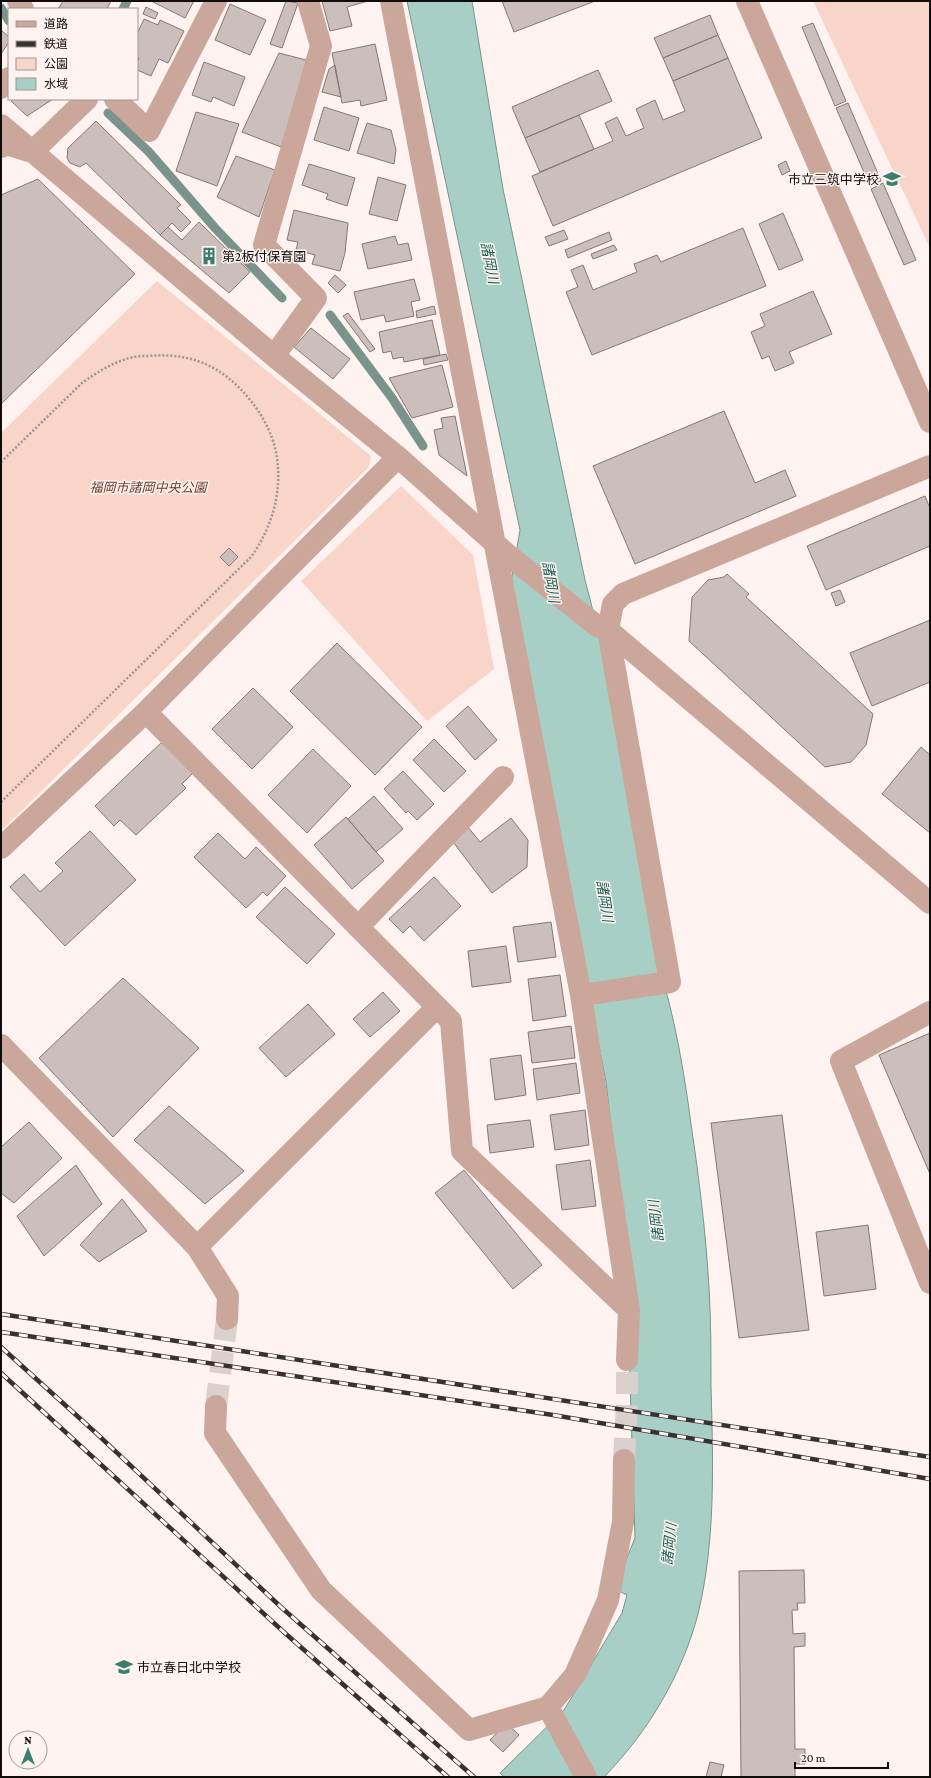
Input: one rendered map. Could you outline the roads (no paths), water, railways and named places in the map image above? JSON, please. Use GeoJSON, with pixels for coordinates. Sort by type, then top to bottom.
{"type":"FeatureCollection","features":[{"type":"Feature","properties":{"kind":"street"},"geometry":{"type":"LineString","coordinates":[[115,100],[149,131],[216,1]]}},
{"type":"Feature","properties":{"kind":"street"},"geometry":{"type":"LineString","coordinates":[[274,356],[316,298],[264,245],[321,46],[308,1]]}},
{"type":"Feature","properties":{"kind":"street"},"geometry":{"type":"LineString","coordinates":[[391,1],[501,550],[581,995],[629,1310],[627,1360]]}},
{"type":"Feature","properties":{"kind":"street"},"geometry":{"type":"LineString","coordinates":[[747,1],[930,422]]}},
{"type":"Feature","properties":{"kind":"street"},"geometry":{"type":"LineString","coordinates":[[1,88],[8,79]]}},
{"type":"Feature","properties":{"kind":"street"},"geometry":{"type":"LineString","coordinates":[[32,152],[86,100]]}},
{"type":"Feature","properties":{"kind":"street"},"geometry":{"type":"LineString","coordinates":[[1,125],[274,356],[398,457],[501,550],[602,628],[930,903]]}},
{"type":"Feature","properties":{"kind":"street"},"geometry":{"type":"LineString","coordinates":[[1,147],[6,144],[32,152]]}},
{"type":"Feature","properties":{"kind":"street"},"geometry":{"type":"LineString","coordinates":[[1,848],[146,712],[398,457]]}},
{"type":"Feature","properties":{"kind":"street"},"geometry":{"type":"LineString","coordinates":[[583,995],[670,982],[602,628],[613,604],[623,594],[930,466]]}},
{"type":"Feature","properties":{"kind":"street"},"geometry":{"type":"LineString","coordinates":[[146,712],[451,1021],[462,1151],[629,1310]]}},
{"type":"Feature","properties":{"kind":"street"},"geometry":{"type":"LineString","coordinates":[[358,927],[503,777]]}},
{"type":"Feature","properties":{"kind":"street"},"geometry":{"type":"LineString","coordinates":[[197,1247],[437,1007]]}},
{"type":"Feature","properties":{"kind":"street"},"geometry":{"type":"LineString","coordinates":[[930,1012],[841,1061],[930,1283]]}},
{"type":"Feature","properties":{"kind":"street"},"geometry":{"type":"LineString","coordinates":[[1,1045],[197,1247],[228,1296],[227,1319]]}},
{"type":"Feature","properties":{"kind":"street"},"geometry":{"type":"LineString","coordinates":[[216,1406],[215,1433],[321,1590],[469,1730],[548,1707],[575,1676],[608,1600],[623,1522],[624,1460]]}},
{"type":"Feature","properties":{"kind":"street"},"geometry":{"type":"LineString","coordinates":[[548,1707],[586,1777]]}},
{"type":"Feature","properties":{"kind":"water","name":"諸岡川"},"geometry":{"type":"Polygon","coordinates":[[[407,1],[472,1],[503,189],[585,580],[605,657],[659,967],[670,1006],[682,1064],[702,1206],[708,1268],[710,1313],[713,1472],[711,1529],[704,1586],[691,1637],[673,1681],[649,1722],[620,1760],[604,1777],[504,1777],[500,1773],[564,1710],[622,1613],[627,1595],[619,1591],[622,1570],[635,1538],[626,1253],[606,1082],[510,587],[520,530],[407,1]]]}},
{"type":"Feature","properties":{"kind":"waterway"},"geometry":{"type":"LineString","coordinates":[[124,8],[127,1]]}},
{"type":"Feature","properties":{"kind":"waterway"},"geometry":{"type":"LineString","coordinates":[[1,8],[8,19]]}},
{"type":"Feature","properties":{"kind":"waterway"},"geometry":{"type":"LineString","coordinates":[[108,113],[149,152],[215,228],[282,298]]}},
{"type":"Feature","properties":{"kind":"waterway"},"geometry":{"type":"LineString","coordinates":[[330,315],[392,398],[423,446]]}},
{"type":"Feature","properties":{"kind":"tunnel"},"geometry":{"type":"LineString","coordinates":[[216,1406],[227,1319]]}},
{"type":"Feature","properties":{"kind":"tunnel"},"geometry":{"type":"LineString","coordinates":[[624,1460],[627,1402],[627,1360]]}},
{"type":"Feature","properties":{"kind":"railway"},"geometry":{"type":"LineString","coordinates":[[1,1314],[930,1457]]}},
{"type":"Feature","properties":{"kind":"railway"},"geometry":{"type":"LineString","coordinates":[[1,1332],[553,1415],[930,1479]]}},
{"type":"Feature","properties":{"kind":"railway"},"geometry":{"type":"LineString","coordinates":[[1,1347],[96,1433],[282,1608],[474,1777]]}},
{"type":"Feature","properties":{"kind":"railway"},"geometry":{"type":"LineString","coordinates":[[1,1373],[286,1634],[448,1777]]}},
{"type":"Feature","properties":{"kind":"place","name":"市立三筑中学校"},"geometry":{"type":"Point","coordinates":[892,179]}},
{"type":"Feature","properties":{"kind":"place","name":"第2板付保育園"},"geometry":{"type":"Point","coordinates":[209,256]}},
{"type":"Feature","properties":{"kind":"place","name":"市立春日北中学校"},"geometry":{"type":"Point","coordinates":[124,1667]}},
{"type":"Feature","properties":{"kind":"park label","name":"福岡市諸岡中央公園"},"geometry":{"type":"Point","coordinates":[148,487]}}]}
